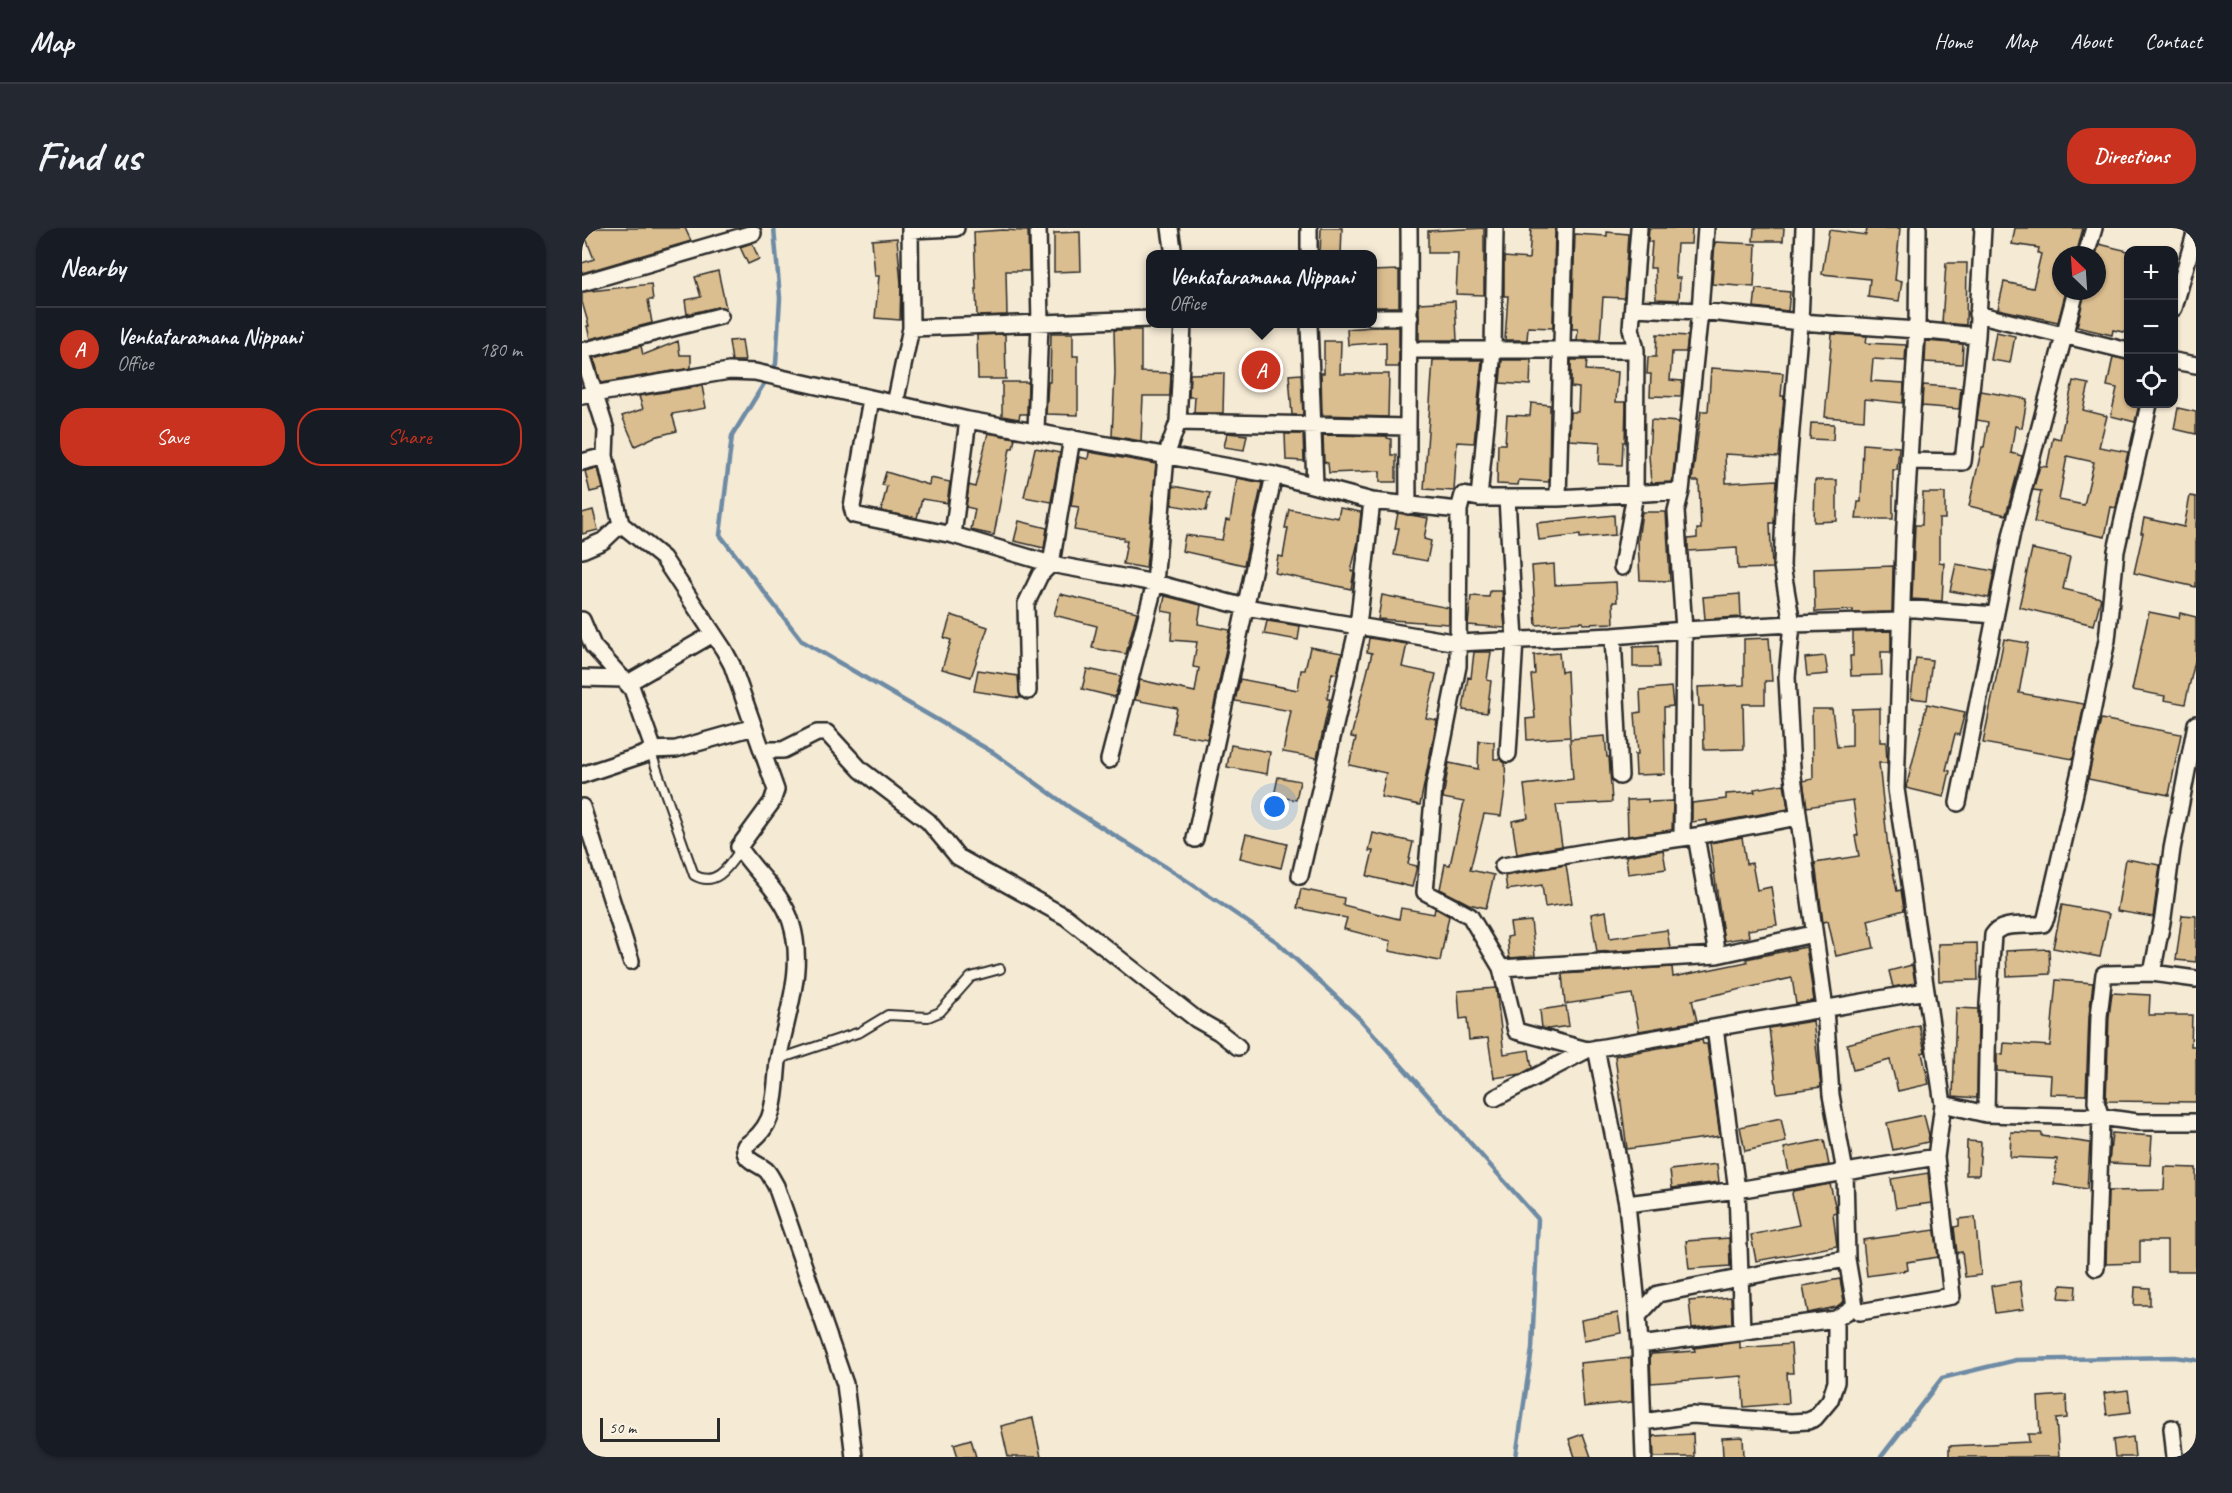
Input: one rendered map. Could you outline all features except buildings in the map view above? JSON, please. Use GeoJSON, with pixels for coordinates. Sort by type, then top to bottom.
{"type":"FeatureCollection","features":[{"type":"Feature","properties":{"kind":"street"},"geometry":{"type":"LineString","coordinates":[[895,404],[911,328],[910,229],[956,228]]}},
{"type":"Feature","properties":{"kind":"street"},"geometry":{"type":"LineString","coordinates":[[1036,432],[1040,323],[1038,228]]}},
{"type":"Feature","properties":{"kind":"street"},"geometry":{"type":"LineString","coordinates":[[1170,228],[1173,250]]}},
{"type":"Feature","properties":{"kind":"street"},"geometry":{"type":"LineString","coordinates":[[1309,228],[1309,250]]}},
{"type":"Feature","properties":{"kind":"street"},"geometry":{"type":"LineString","coordinates":[[1408,506],[1409,228]]}},
{"type":"Feature","properties":{"kind":"street"},"geometry":{"type":"LineString","coordinates":[[1479,498],[1493,350],[1495,228]]}},
{"type":"Feature","properties":{"kind":"street"},"geometry":{"type":"LineString","coordinates":[[1558,498],[1565,228]]}},
{"type":"Feature","properties":{"kind":"street"},"geometry":{"type":"LineString","coordinates":[[1622,567],[1635,494],[1636,350],[1630,328],[1639,228]]}},
{"type":"Feature","properties":{"kind":"street"},"geometry":{"type":"LineString","coordinates":[[1706,228],[1700,311],[1681,491],[1676,511],[1684,630],[1689,837],[1717,955]]}},
{"type":"Feature","properties":{"kind":"street"},"geometry":{"type":"LineString","coordinates":[[1804,228],[1800,322],[1784,513],[1782,566],[1792,624],[1787,677],[1792,769],[1813,934],[1826,1009],[1830,1095],[1845,1172],[1847,1259],[1855,1306],[1860,1312],[1952,1296],[1936,1157],[1943,1104],[1896,789],[1901,615],[1917,330],[1918,228]]}},
{"type":"Feature","properties":{"kind":"street"},"geometry":{"type":"LineString","coordinates":[[1909,461],[1963,462],[1977,336],[1983,228]]}},
{"type":"Feature","properties":{"kind":"street"},"geometry":{"type":"LineString","coordinates":[[2089,246],[2094,228]]}},
{"type":"Feature","properties":{"kind":"street"},"geometry":{"type":"LineString","coordinates":[[2176,300],[2196,230]]}},
{"type":"Feature","properties":{"kind":"street"},"geometry":{"type":"LineString","coordinates":[[582,284],[753,233]]}},
{"type":"Feature","properties":{"kind":"street"},"geometry":{"type":"LineString","coordinates":[[1958,803],[2012,531],[2073,300]]}},
{"type":"Feature","properties":{"kind":"street"},"geometry":{"type":"LineString","coordinates":[[1633,308],[1700,311],[1800,322],[1977,336]]}},
{"type":"Feature","properties":{"kind":"street"},"geometry":{"type":"LineString","coordinates":[[1977,314],[2124,350]]}},
{"type":"Feature","properties":{"kind":"street"},"geometry":{"type":"LineString","coordinates":[[720,316],[582,353],[588,394],[606,430],[605,456],[621,524],[663,558],[732,666],[776,794],[740,844],[740,850],[785,906],[792,923],[795,940],[796,976],[779,1059],[773,1106],[761,1134],[745,1146],[744,1153],[746,1157],[767,1172],[776,1186],[845,1384],[854,1457]]}},
{"type":"Feature","properties":{"kind":"street"},"geometry":{"type":"LineString","coordinates":[[1377,317],[1410,317]]}},
{"type":"Feature","properties":{"kind":"street"},"geometry":{"type":"LineString","coordinates":[[911,328],[1146,319]]}},
{"type":"Feature","properties":{"kind":"street"},"geometry":{"type":"LineString","coordinates":[[1109,760],[1155,583],[1166,456],[1178,422],[1183,328]]}},
{"type":"Feature","properties":{"kind":"street"},"geometry":{"type":"LineString","coordinates":[[1309,328],[1315,485]]}},
{"type":"Feature","properties":{"kind":"street"},"geometry":{"type":"LineString","coordinates":[[1410,350],[1563,352],[1636,350]]}},
{"type":"Feature","properties":{"kind":"street"},"geometry":{"type":"LineString","coordinates":[[2178,362],[2196,365]]}},
{"type":"Feature","properties":{"kind":"street"},"geometry":{"type":"LineString","coordinates":[[588,394],[729,370],[755,372],[968,420],[1274,476],[1372,501],[1459,510]]}},
{"type":"Feature","properties":{"kind":"street"},"geometry":{"type":"LineString","coordinates":[[871,399],[852,507],[854,515],[953,535],[1051,564],[1155,583],[1245,607],[1458,643],[1613,636],[1901,615],[1995,615]]}},
{"type":"Feature","properties":{"kind":"street"},"geometry":{"type":"LineString","coordinates":[[1986,1114],[1988,1004],[1993,935],[1995,931],[2003,927],[2043,924],[2046,918],[2107,640],[2116,551],[2148,408]]}},
{"type":"Feature","properties":{"kind":"street"},"geometry":{"type":"LineString","coordinates":[[953,535],[968,420]]}},
{"type":"Feature","properties":{"kind":"street"},"geometry":{"type":"LineString","coordinates":[[1178,422],[1407,427]]}},
{"type":"Feature","properties":{"kind":"street"},"geometry":{"type":"LineString","coordinates":[[1029,691],[1026,604],[1040,575],[1051,564],[1072,438]]}},
{"type":"Feature","properties":{"kind":"street"},"geometry":{"type":"LineString","coordinates":[[582,462],[605,456]]}},
{"type":"Feature","properties":{"kind":"street"},"geometry":{"type":"LineString","coordinates":[[1195,839],[1274,476]]}},
{"type":"Feature","properties":{"kind":"street"},"geometry":{"type":"LineString","coordinates":[[1592,1049],[1515,1030],[1501,968],[1470,916],[1424,891],[1434,787],[1458,666],[1459,510],[1463,495],[1479,498],[1558,498],[1681,491]]}},
{"type":"Feature","properties":{"kind":"street"},"geometry":{"type":"LineString","coordinates":[[1507,498],[1515,640],[1508,754]]}},
{"type":"Feature","properties":{"kind":"street"},"geometry":{"type":"LineString","coordinates":[[1300,876],[1358,626],[1372,501]]}},
{"type":"Feature","properties":{"kind":"street"},"geometry":{"type":"LineString","coordinates":[[582,550],[603,542],[621,524]]}},
{"type":"Feature","properties":{"kind":"street"},"geometry":{"type":"LineString","coordinates":[[582,620],[593,646],[626,681],[633,694],[651,742],[650,750]]}},
{"type":"Feature","properties":{"kind":"street"},"geometry":{"type":"LineString","coordinates":[[582,678],[626,681],[713,634]]}},
{"type":"Feature","properties":{"kind":"street"},"geometry":{"type":"LineString","coordinates":[[1613,636],[1620,776]]}},
{"type":"Feature","properties":{"kind":"street"},"geometry":{"type":"LineString","coordinates":[[2152,973],[2163,917],[2172,849],[2196,724]]}},
{"type":"Feature","properties":{"kind":"street"},"geometry":{"type":"LineString","coordinates":[[582,775],[645,754],[650,750],[676,749],[754,727]]}},
{"type":"Feature","properties":{"kind":"street"},"geometry":{"type":"LineString","coordinates":[[762,750],[783,750],[817,733],[827,733],[861,771],[920,814],[962,860],[1065,917],[1196,1019],[1219,1032],[1238,1047]]}},
{"type":"Feature","properties":{"kind":"street"},"geometry":{"type":"LineString","coordinates":[[582,807],[631,961]]}},
{"type":"Feature","properties":{"kind":"street"},"geometry":{"type":"LineString","coordinates":[[1503,866],[1689,837],[1798,817]]}},
{"type":"Feature","properties":{"kind":"street"},"geometry":{"type":"LineString","coordinates":[[1501,968],[1717,955],[1813,934]]}},
{"type":"Feature","properties":{"kind":"street"},"geometry":{"type":"LineString","coordinates":[[2096,1268],[2101,1117],[2096,1102],[2099,1016],[2104,974],[2152,973],[2196,979]]}},
{"type":"Feature","properties":{"kind":"street"},"geometry":{"type":"LineString","coordinates":[[1495,1098],[1592,1049],[1926,991]]}},
{"type":"Feature","properties":{"kind":"street"},"geometry":{"type":"LineString","coordinates":[[1715,1028],[1737,1190],[1742,1332]]}},
{"type":"Feature","properties":{"kind":"street"},"geometry":{"type":"LineString","coordinates":[[1592,1049],[1627,1204],[1640,1345],[1644,1457]]}},
{"type":"Feature","properties":{"kind":"street"},"geometry":{"type":"LineString","coordinates":[[1943,1104],[1986,1114],[2101,1117],[2137,1122],[2196,1122]]}},
{"type":"Feature","properties":{"kind":"street"},"geometry":{"type":"LineString","coordinates":[[1627,1204],[1737,1190],[1936,1157]]}},
{"type":"Feature","properties":{"kind":"street"},"geometry":{"type":"LineString","coordinates":[[1638,1316],[1658,1294],[1847,1259]]}},
{"type":"Feature","properties":{"kind":"street"},"geometry":{"type":"LineString","coordinates":[[1640,1345],[1836,1319],[1855,1306]]}},
{"type":"Feature","properties":{"kind":"street"},"geometry":{"type":"LineString","coordinates":[[1643,1422],[1692,1415],[1791,1422],[1808,1421],[1815,1418],[1830,1400],[1836,1382],[1836,1319]]}},
{"type":"Feature","properties":{"kind":"street"},"geometry":{"type":"LineString","coordinates":[[2172,1428],[2175,1457]]}},
{"type":"Feature","properties":{"kind":"lane"},"geometry":{"type":"LineString","coordinates":[[650,750],[694,875],[707,879],[717,877],[726,870],[740,850]]}},
{"type":"Feature","properties":{"kind":"lane"},"geometry":{"type":"LineString","coordinates":[[779,1059],[860,1032],[888,1015],[933,1016],[940,1012],[970,977],[1000,969]]}},
{"type":"Feature","properties":{"kind":"waterway"},"geometry":{"type":"LineString","coordinates":[[774,228],[780,298],[776,364],[732,436],[720,535],[802,641],[994,753],[1072,809],[1177,874],[1277,942],[1360,1019],[1538,1219],[1532,1349],[1516,1457]]}},
{"type":"Feature","properties":{"kind":"waterway"},"geometry":{"type":"LineString","coordinates":[[1881,1457],[1942,1378],[2016,1360],[2175,1357],[2196,1360]]}},
{"type":"Feature","properties":{"kind":"place","name":"Venkataramana Nippani"},"geometry":{"type":"Point","coordinates":[1261,370]}}]}
